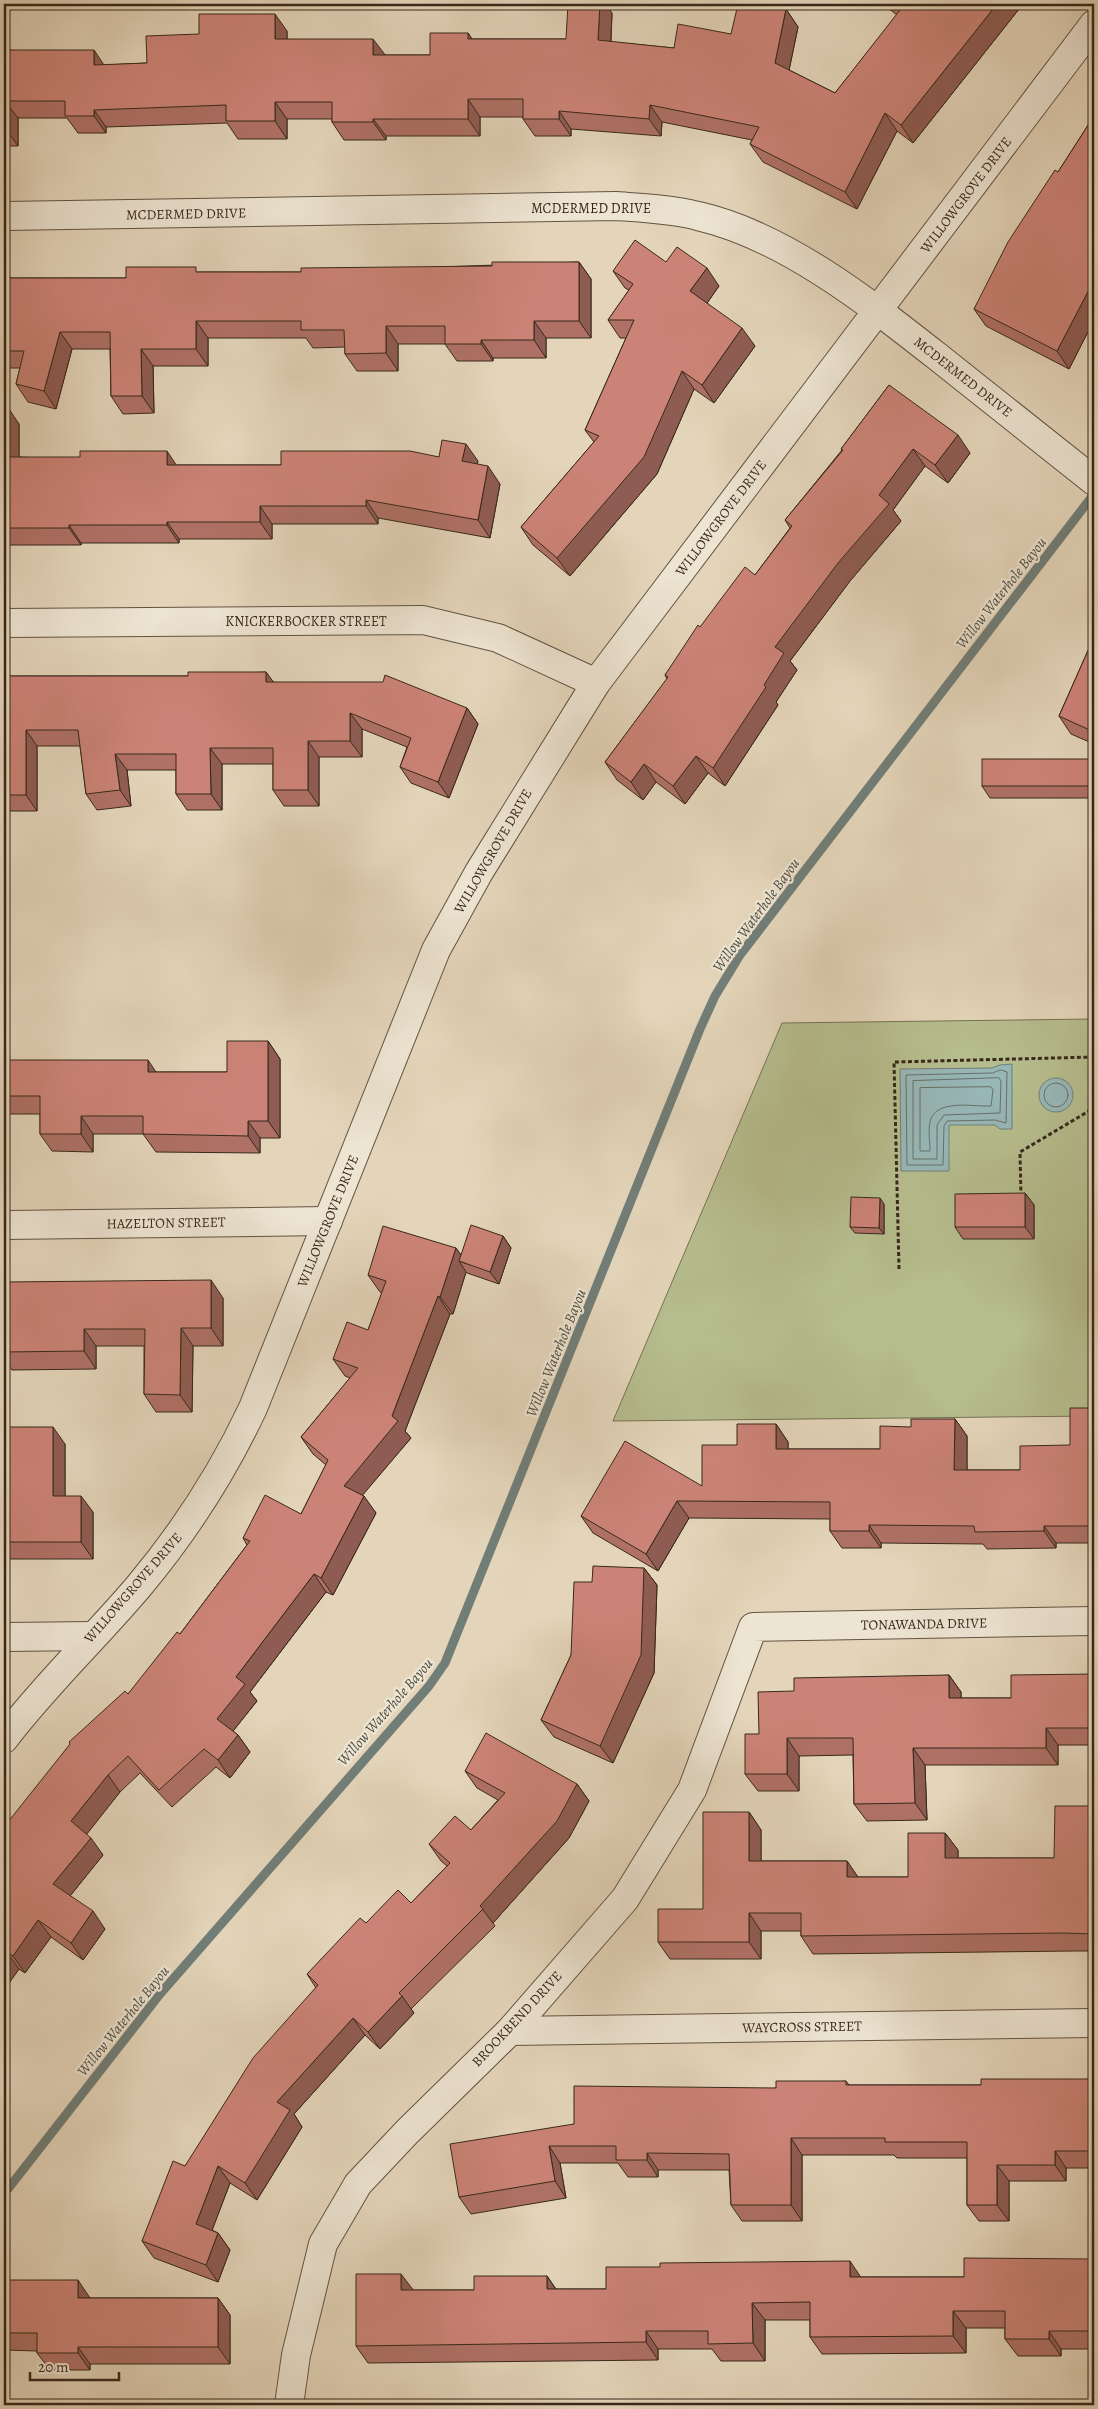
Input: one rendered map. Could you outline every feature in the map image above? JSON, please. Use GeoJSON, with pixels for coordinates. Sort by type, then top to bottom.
{"type":"FeatureCollection","features":[{"type":"Feature","properties":{"kind":"street","name":"WILLOWGROVE DRIVE"},"geometry":{"type":"LineString","coordinates":[[4,1739],[30,1706],[138,1586],[174,1542],[231,1456],[254,1408],[436,950],[479,872],[596,683],[1094,24]]}},
{"type":"Feature","properties":{"kind":"street","name":"MCDERMED DRIVE"},"geometry":{"type":"LineString","coordinates":[[4,216],[616,206],[654,208],[698,216],[734,227],[787,251],[878,310],[1094,481]]}},
{"type":"Feature","properties":{"kind":"street","name":"KNICKERBOCKER STREET"},"geometry":{"type":"LineString","coordinates":[[4,623],[423,620],[498,638],[596,683]]}},
{"type":"Feature","properties":{"kind":"street","name":"HAZELTON STREET"},"geometry":{"type":"LineString","coordinates":[[4,1225],[328,1221]]}},
{"type":"Feature","properties":{"kind":"street","name":"TONAWANDA DRIVE"},"geometry":{"type":"LineString","coordinates":[[753,1627],[1094,1621]]}},
{"type":"Feature","properties":{"kind":"street","name":"BROOKBEND DRIVE"},"geometry":{"type":"LineString","coordinates":[[289,2405],[296,2355],[323,2244],[358,2184],[407,2132],[510,2031],[625,1899],[692,1790],[753,1627]]}},
{"type":"Feature","properties":{"kind":"street"},"geometry":{"type":"LineString","coordinates":[[4,1637],[93,1636]]}},
{"type":"Feature","properties":{"kind":"street","name":"WAYCROSS STREET"},"geometry":{"type":"LineString","coordinates":[[510,2031],[1094,2023]]}},
{"type":"Feature","properties":{"kind":"path"},"geometry":{"type":"LineString","coordinates":[[899,1269],[894,1062],[1094,1057]]}},
{"type":"Feature","properties":{"kind":"path"},"geometry":{"type":"LineString","coordinates":[[1022,1206],[1020,1152],[1094,1108]]}},
{"type":"Feature","properties":{"kind":"green space"},"geometry":{"type":"Polygon","coordinates":[[[1094,1019],[1094,1416],[613,1421],[782,1023],[1094,1019]]]}},
{"type":"Feature","properties":{"kind":"water"},"geometry":{"type":"Polygon","coordinates":[[[1012,1064],[1012,1129],[1000,1129],[995,1125],[949,1125],[949,1171],[901,1171],[900,1069],[992,1068],[1012,1064]]]}},
{"type":"Feature","properties":{"kind":"water"},"geometry":{"type":"Polygon","coordinates":[[[1056,1078],[1068,1083],[1073,1095],[1068,1107],[1056,1112],[1044,1107],[1039,1095],[1044,1083],[1056,1078]]]}},
{"type":"Feature","properties":{"kind":"building"},"geometry":{"type":"Polygon","coordinates":[[[568,4],[600,4],[598,40],[674,48],[678,24],[731,34],[738,4],[757,4],[786,9],[775,63],[835,93],[900,10],[893,4],[997,4],[901,125],[885,113],[845,192],[750,144],[759,127],[650,105],[649,119],[559,111],[559,119],[523,119],[523,99],[468,99],[468,119],[373,119],[373,122],[332,122],[332,102],[275,102],[275,121],[226,121],[226,105],[94,110],[94,116],[65,116],[65,101],[5,101],[4,128],[4,43],[5,50],[94,50],[94,65],[147,63],[146,36],[199,34],[199,14],[275,14],[275,39],[373,39],[373,55],[430,55],[430,33],[468,33],[468,39],[566,39],[568,4]]]}},
{"type":"Feature","properties":{"kind":"building"},"geometry":{"type":"Polygon","coordinates":[[[1094,116],[1094,283],[1057,351],[974,309],[1008,242],[1055,170],[1058,172],[1094,116]]]}},
{"type":"Feature","properties":{"kind":"building"},"geometry":{"type":"Polygon","coordinates":[[[635,240],[666,262],[677,247],[707,268],[690,291],[742,328],[702,385],[682,371],[644,457],[557,558],[521,527],[599,436],[585,430],[634,320],[608,320],[633,284],[613,271],[635,240]]]}},
{"type":"Feature","properties":{"kind":"building"},"geometry":{"type":"Polygon","coordinates":[[[492,262],[579,262],[579,321],[534,321],[534,340],[481,340],[481,344],[445,344],[445,326],[386,326],[386,353],[345,354],[344,330],[301,330],[301,321],[196,321],[196,349],[141,349],[142,396],[111,396],[110,332],[60,332],[44,391],[16,384],[24,351],[4,351],[4,274],[9,274],[9,278],[126,278],[126,267],[196,267],[196,272],[301,272],[301,268],[492,266],[492,262]]]}},
{"type":"Feature","properties":{"kind":"building"},"geometry":{"type":"Polygon","coordinates":[[[889,385],[958,435],[935,465],[913,449],[879,495],[889,504],[838,563],[775,647],[784,653],[764,685],[766,687],[713,768],[696,756],[673,786],[644,764],[631,782],[605,762],[668,677],[665,675],[698,625],[700,627],[745,567],[755,575],[792,526],[785,520],[843,450],[841,449],[889,385]]]}},
{"type":"Feature","properties":{"kind":"building"},"geometry":{"type":"Polygon","coordinates":[[[4,406],[7,406],[7,457],[80,457],[80,451],[167,451],[167,465],[281,465],[281,451],[410,451],[439,457],[442,440],[466,444],[462,461],[488,466],[478,520],[366,500],[366,506],[260,506],[260,522],[167,522],[167,525],[69,525],[69,528],[4,528],[4,406]]]}},
{"type":"Feature","properties":{"kind":"building"},"geometry":{"type":"Polygon","coordinates":[[[1094,637],[1094,732],[1059,716],[1094,637]]]}},
{"type":"Feature","properties":{"kind":"building"},"geometry":{"type":"Polygon","coordinates":[[[188,672],[266,672],[266,682],[383,682],[385,675],[467,708],[438,782],[400,767],[411,738],[350,713],[350,741],[308,741],[308,790],[273,790],[273,748],[210,748],[211,794],[176,794],[176,754],[115,754],[120,790],[86,794],[78,730],[26,730],[26,795],[4,795],[4,676],[188,676],[188,672]]]}},
{"type":"Feature","properties":{"kind":"building"},"geometry":{"type":"Polygon","coordinates":[[[982,759],[1094,759],[1094,786],[982,786],[982,759]]]}},
{"type":"Feature","properties":{"kind":"building"},"geometry":{"type":"Polygon","coordinates":[[[227,1041],[268,1041],[268,1121],[248,1121],[248,1136],[143,1134],[143,1116],[81,1116],[81,1134],[40,1134],[40,1096],[4,1096],[4,1060],[148,1060],[148,1072],[227,1072],[227,1041]]]}},
{"type":"Feature","properties":{"kind":"building"},"geometry":{"type":"Polygon","coordinates":[[[1025,1193],[1025,1227],[955,1227],[955,1194],[1025,1193]]]}},
{"type":"Feature","properties":{"kind":"building"},"geometry":{"type":"Polygon","coordinates":[[[851,1197],[880,1198],[879,1228],[850,1227],[851,1197]]]}},
{"type":"Feature","properties":{"kind":"building"},"geometry":{"type":"Polygon","coordinates":[[[471,1225],[503,1236],[490,1272],[459,1261],[471,1225]]]}},
{"type":"Feature","properties":{"kind":"building"},"geometry":{"type":"Polygon","coordinates":[[[383,1226],[456,1248],[440,1297],[438,1296],[392,1416],[398,1421],[344,1486],[364,1496],[321,1578],[314,1574],[236,1677],[245,1684],[217,1719],[238,1735],[218,1760],[204,1749],[159,1790],[128,1756],[108,1775],[71,1821],[91,1838],[53,1884],[93,1911],[71,1943],[38,1920],[13,1956],[7,1952],[4,1956],[4,1827],[70,1744],[69,1742],[125,1691],[128,1694],[177,1632],[180,1634],[250,1541],[243,1538],[265,1495],[301,1514],[328,1460],[301,1437],[358,1368],[333,1359],[347,1322],[368,1330],[386,1281],[368,1275],[383,1226]]]}},
{"type":"Feature","properties":{"kind":"building"},"geometry":{"type":"Polygon","coordinates":[[[211,1280],[211,1328],[181,1328],[180,1395],[144,1394],[145,1329],[84,1329],[84,1351],[4,1352],[4,1282],[211,1280]]]}},
{"type":"Feature","properties":{"kind":"building"},"geometry":{"type":"Polygon","coordinates":[[[1070,1408],[1094,1408],[1094,1526],[1044,1526],[1044,1531],[975,1532],[974,1526],[869,1525],[869,1531],[830,1531],[830,1502],[677,1501],[646,1554],[581,1516],[625,1441],[702,1486],[702,1445],[737,1445],[737,1424],[776,1424],[776,1449],[880,1449],[880,1426],[911,1427],[911,1419],[955,1419],[954,1470],[1020,1470],[1020,1446],[1070,1445],[1070,1408]]]}},
{"type":"Feature","properties":{"kind":"building"},"geometry":{"type":"Polygon","coordinates":[[[9,1427],[53,1427],[53,1496],[81,1496],[81,1542],[4,1542],[4,1482],[9,1482],[9,1427]]]}},
{"type":"Feature","properties":{"kind":"building"},"geometry":{"type":"Polygon","coordinates":[[[593,1566],[644,1568],[641,1655],[600,1746],[541,1720],[571,1655],[574,1582],[592,1582],[593,1566]]]}},
{"type":"Feature","properties":{"kind":"building"},"geometry":{"type":"Polygon","coordinates":[[[1094,1674],[1094,1728],[1046,1728],[1046,1748],[913,1748],[915,1803],[854,1804],[853,1738],[787,1738],[787,1774],[745,1774],[745,1734],[759,1734],[758,1692],[794,1691],[794,1678],[949,1675],[949,1698],[1011,1698],[1011,1675],[1094,1674]]]}},
{"type":"Feature","properties":{"kind":"building"},"geometry":{"type":"Polygon","coordinates":[[[486,1733],[577,1784],[557,1821],[480,1906],[483,1909],[399,1993],[402,1996],[368,2032],[353,2018],[277,2102],[290,2110],[245,2183],[218,2166],[196,2224],[218,2233],[206,2265],[142,2241],[173,2161],[185,2166],[253,2058],[318,1985],[307,1974],[360,1918],[366,1923],[398,1890],[411,1903],[450,1863],[429,1844],[455,1816],[471,1830],[505,1793],[465,1771],[486,1733]]]}},
{"type":"Feature","properties":{"kind":"building"},"geometry":{"type":"Polygon","coordinates":[[[1055,1806],[1094,1806],[1094,1934],[801,1936],[801,1913],[749,1913],[749,1942],[658,1942],[658,1909],[703,1909],[703,1812],[749,1812],[749,1861],[847,1861],[847,1877],[908,1877],[908,1833],[945,1833],[945,1858],[1054,1858],[1055,1806]]]}},
{"type":"Feature","properties":{"kind":"building"},"geometry":{"type":"Polygon","coordinates":[[[981,2079],[1094,2079],[1094,2151],[1055,2151],[1055,2165],[997,2165],[997,2205],[967,2205],[967,2142],[885,2142],[885,2138],[791,2138],[791,2205],[731,2205],[729,2154],[647,2153],[647,2160],[616,2160],[616,2146],[549,2146],[555,2181],[459,2197],[450,2144],[574,2124],[574,2086],[776,2088],[776,2081],[846,2081],[846,2085],[981,2085],[981,2079]]]}},
{"type":"Feature","properties":{"kind":"building"},"geometry":{"type":"Polygon","coordinates":[[[964,2258],[1094,2259],[1094,2331],[1049,2331],[1049,2339],[1005,2339],[1005,2311],[953,2311],[953,2336],[810,2337],[810,2302],[752,2303],[753,2343],[708,2344],[708,2331],[646,2331],[646,2342],[356,2346],[356,2274],[401,2274],[401,2290],[474,2290],[474,2276],[547,2276],[547,2289],[606,2289],[606,2267],[660,2267],[660,2263],[850,2261],[850,2277],[964,2277],[964,2258]]]}},
{"type":"Feature","properties":{"kind":"building"},"geometry":{"type":"Polygon","coordinates":[[[4,2280],[78,2280],[78,2298],[218,2298],[218,2347],[78,2347],[78,2353],[37,2353],[37,2333],[4,2333],[4,2280]]]}},
{"type":"Feature","properties":{"kind":"waterway","name":"Willow Waterhole Bayou"},"geometry":{"type":"LineString","coordinates":[[4,2194],[160,1994],[429,1686],[445,1663],[700,1029],[715,996],[740,955],[1094,494]]}}]}
